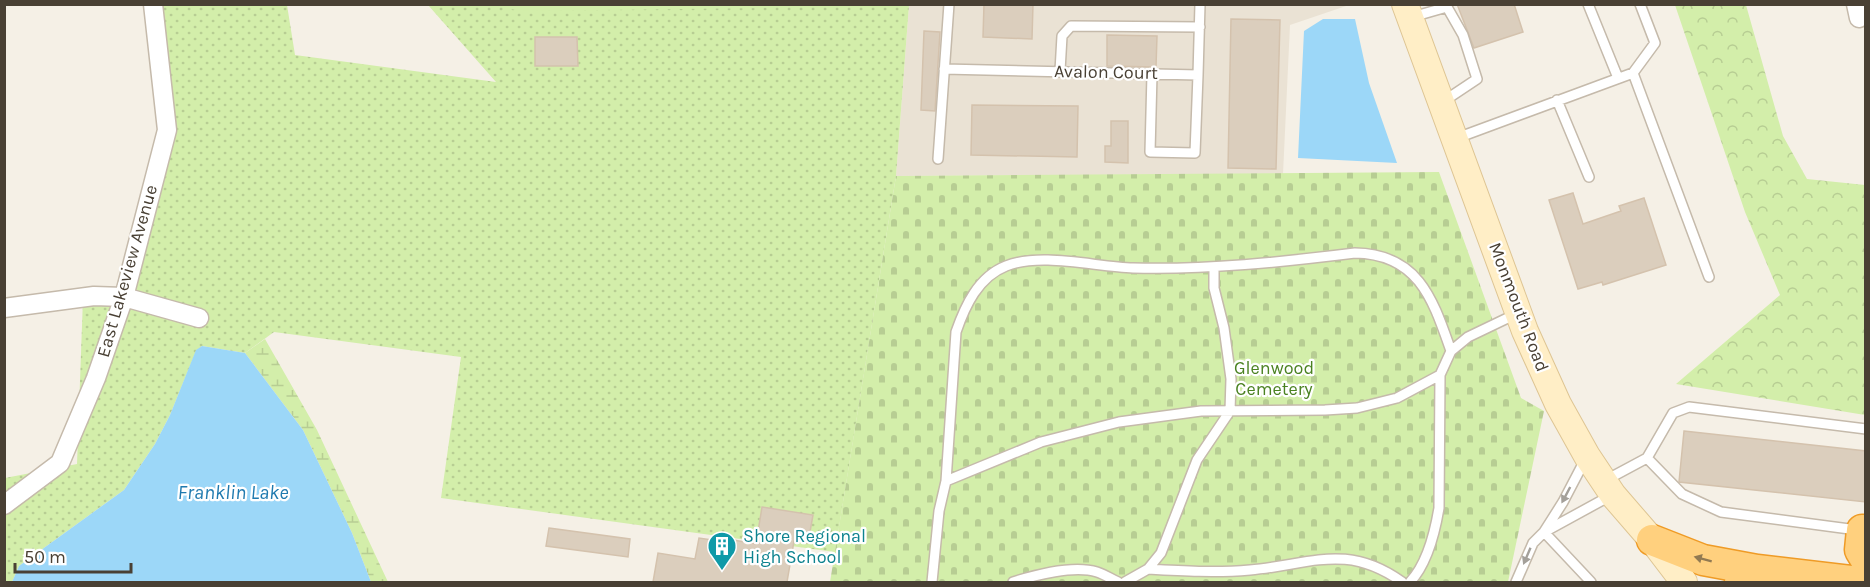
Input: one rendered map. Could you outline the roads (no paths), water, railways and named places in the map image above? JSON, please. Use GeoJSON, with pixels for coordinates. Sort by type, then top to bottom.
{"type":"FeatureCollection","features":[{"type":"Feature","properties":{"kind":"highway"},"geometry":{"type":"LineString","coordinates":[[1864,530],[1860,550],[1866,560]]}},
{"type":"Feature","properties":{"kind":"highway"},"geometry":{"type":"LineString","coordinates":[[1652,540],[1748,576],[1859,582]]}},
{"type":"Feature","properties":{"kind":"main road","name":"Monmouth Road"},"geometry":{"type":"LineString","coordinates":[[1408,11],[1525,331],[1558,404],[1587,456],[1609,488],[1684,582]]}},
{"type":"Feature","properties":{"kind":"street","name":"East Lakeview Avenue"},"geometry":{"type":"LineString","coordinates":[[4,505],[60,463],[96,378],[124,297],[167,130],[153,4]]}},
{"type":"Feature","properties":{"kind":"street"},"geometry":{"type":"LineString","coordinates":[[4,308],[94,296],[124,297],[199,318]]}},
{"type":"Feature","properties":{"kind":"lane"},"geometry":{"type":"LineString","coordinates":[[938,159],[949,4]]}},
{"type":"Feature","properties":{"kind":"lane"},"geometry":{"type":"LineString","coordinates":[[1152,74],[1150,152],[1195,153],[1200,4]]}},
{"type":"Feature","properties":{"kind":"lane"},"geometry":{"type":"LineString","coordinates":[[1588,4],[1618,78]]}},
{"type":"Feature","properties":{"kind":"lane"},"geometry":{"type":"LineString","coordinates":[[1455,139],[1633,73],[1655,43],[1640,4]]}},
{"type":"Feature","properties":{"kind":"lane"},"geometry":{"type":"LineString","coordinates":[[1408,11],[1447,7],[1463,35],[1477,79],[1442,102]]}},
{"type":"Feature","properties":{"kind":"lane"},"geometry":{"type":"LineString","coordinates":[[1060,71],[1062,36],[1071,26],[1200,27]]}},
{"type":"Feature","properties":{"kind":"lane","name":"Avalon Court"},"geometry":{"type":"LineString","coordinates":[[944,69],[1198,75]]}},
{"type":"Feature","properties":{"kind":"lane"},"geometry":{"type":"LineString","coordinates":[[1633,73],[1709,278]]}},
{"type":"Feature","properties":{"kind":"lane"},"geometry":{"type":"LineString","coordinates":[[1557,100],[1589,177]]}},
{"type":"Feature","properties":{"kind":"lane"},"geometry":{"type":"LineString","coordinates":[[932,582],[939,512],[946,481],[956,332],[972,296],[995,272],[1016,263],[1031,261],[1062,261],[1132,268],[1214,267],[1355,253],[1371,254],[1388,258],[1414,276],[1426,290],[1435,305],[1451,351]]}},
{"type":"Feature","properties":{"kind":"lane"},"geometry":{"type":"LineString","coordinates":[[1125,582],[1148,569],[1161,553],[1197,460],[1230,411],[1231,379],[1224,328],[1214,288],[1214,267]]}},
{"type":"Feature","properties":{"kind":"lane"},"geometry":{"type":"LineString","coordinates":[[1412,581],[1423,561],[1436,525],[1439,508],[1440,375],[1451,351],[1468,338],[1519,312]]}},
{"type":"Feature","properties":{"kind":"lane"},"geometry":{"type":"LineString","coordinates":[[946,481],[1011,453],[1077,432],[1119,422],[1168,415],[1230,411],[1357,408],[1397,398],[1440,375]]}},
{"type":"Feature","properties":{"kind":"lane"},"geometry":{"type":"LineString","coordinates":[[1516,582],[1533,543],[1544,532],[1609,488],[1647,458],[1673,413],[1689,407],[1866,429]]}},
{"type":"Feature","properties":{"kind":"lane"},"geometry":{"type":"LineString","coordinates":[[1544,532],[1587,456]]}},
{"type":"Feature","properties":{"kind":"lane"},"geometry":{"type":"LineString","coordinates":[[1647,458],[1682,494],[1721,512],[1864,530]]}},
{"type":"Feature","properties":{"kind":"lane"},"geometry":{"type":"LineString","coordinates":[[1544,532],[1591,582]]}},
{"type":"Feature","properties":{"kind":"lane"},"geometry":{"type":"LineString","coordinates":[[1148,569],[1224,572],[1335,558],[1355,560],[1376,566],[1402,582]]}},
{"type":"Feature","properties":{"kind":"lane"},"geometry":{"type":"LineString","coordinates":[[1013,582],[1040,575],[1083,570],[1095,571],[1118,582]]}},
{"type":"Feature","properties":{"kind":"water"},"geometry":{"type":"Polygon","coordinates":[[[1323,19],[1355,19],[1369,83],[1397,163],[1298,158],[1304,31],[1323,19]]]}},
{"type":"Feature","properties":{"kind":"water","name":"Franklin Lake"},"geometry":{"type":"Polygon","coordinates":[[[202,346],[245,353],[303,430],[352,533],[371,582],[12,582],[19,566],[124,490],[155,444],[170,415],[196,350],[202,346]]]}},
{"type":"Feature","properties":{"kind":"place","name":"Shore Regional High School"},"geometry":{"type":"Point","coordinates":[722,572]}},
{"type":"Feature","properties":{"kind":"park label","name":"Glenwood Cemetery"},"geometry":{"type":"Point","coordinates":[1274,378]}}]}
